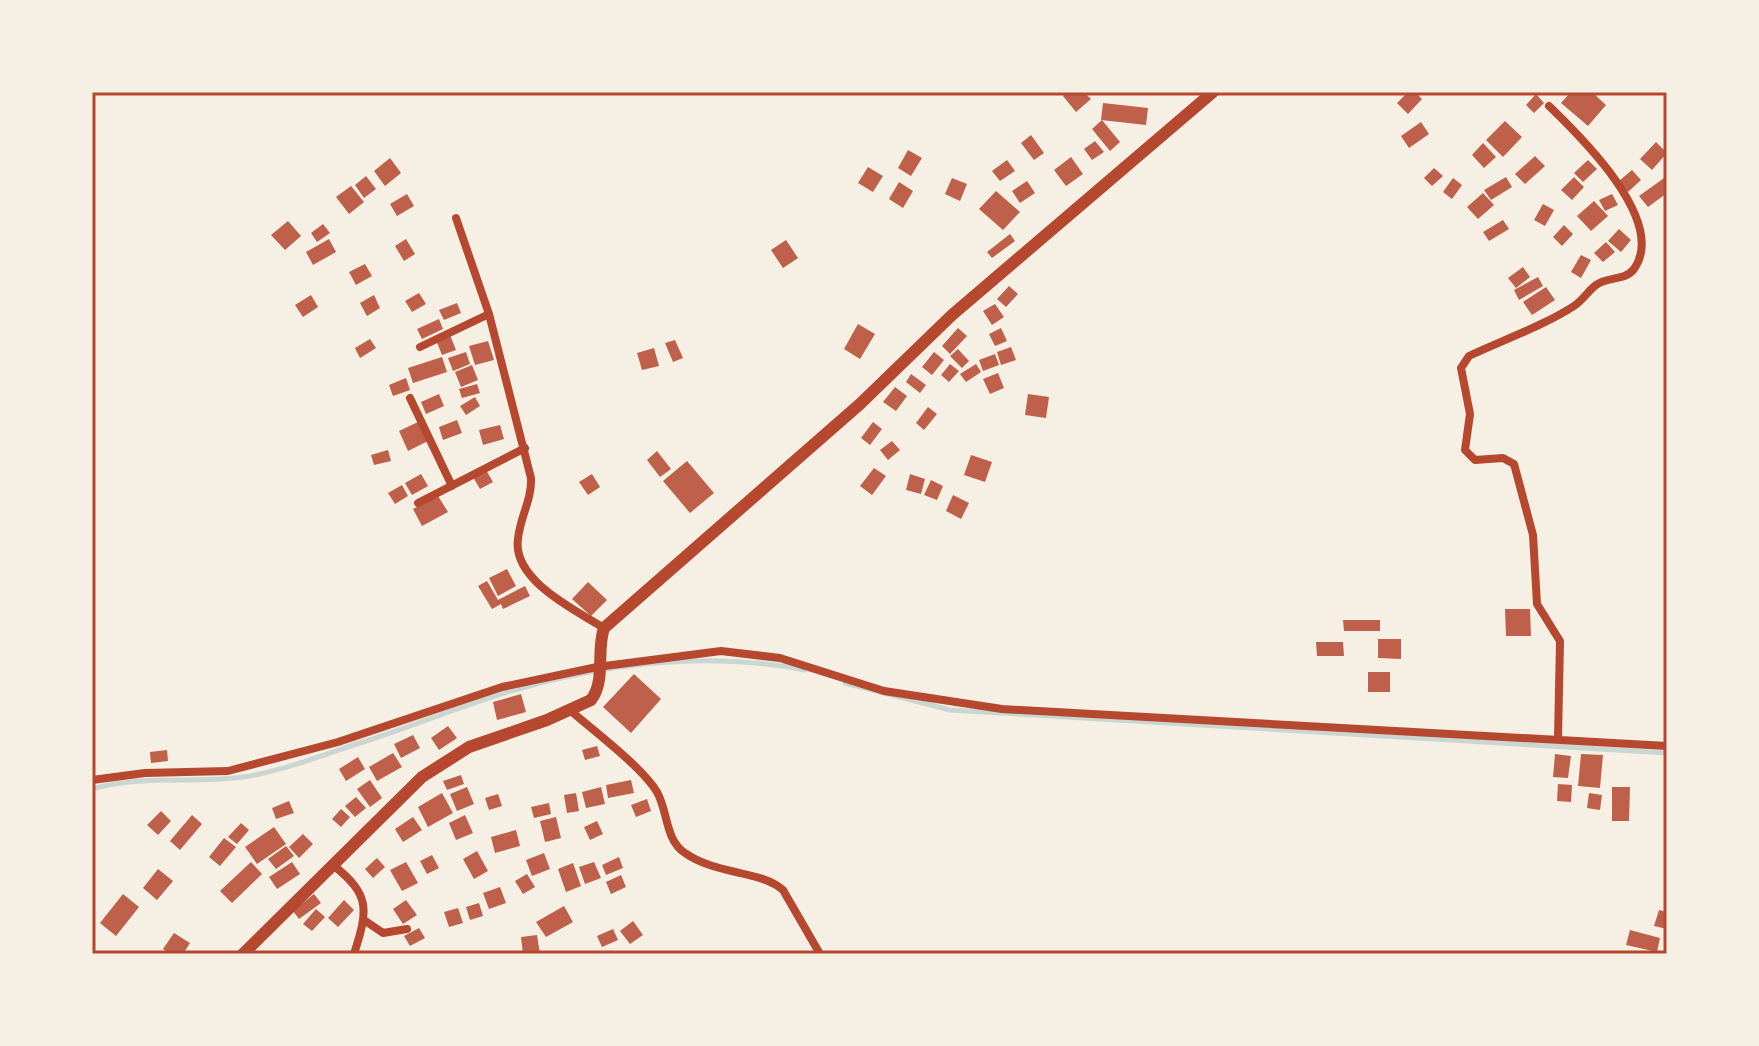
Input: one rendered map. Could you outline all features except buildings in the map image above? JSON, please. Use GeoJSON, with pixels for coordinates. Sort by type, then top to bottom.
{"type":"FeatureCollection","features":[{"type":"Feature","properties":{"kind":"main road"},"geometry":{"type":"LineString","coordinates":[[243,954],[422,777],[445,760],[469,747],[571,711],[591,700],[600,685],[598,669],[604,628],[860,404],[952,315],[1213,92]]}},
{"type":"Feature","properties":{"kind":"street"},"geometry":{"type":"LineString","coordinates":[[1549,106],[1600,159],[1623,192],[1641,234],[1638,261],[1629,274],[1597,284],[1575,306],[1469,356],[1461,368],[1470,414],[1465,450],[1475,460],[1503,458],[1514,464],[1531,524],[1537,604],[1560,641],[1558,738]]}},
{"type":"Feature","properties":{"kind":"street"},"geometry":{"type":"LineString","coordinates":[[456,218],[489,314],[525,448],[531,491],[517,539],[520,562],[549,591],[604,628]]}},
{"type":"Feature","properties":{"kind":"street"},"geometry":{"type":"LineString","coordinates":[[420,347],[489,314]]}},
{"type":"Feature","properties":{"kind":"street"},"geometry":{"type":"LineString","coordinates":[[410,398],[452,486]]}},
{"type":"Feature","properties":{"kind":"street"},"geometry":{"type":"LineString","coordinates":[[418,503],[525,448]]}},
{"type":"Feature","properties":{"kind":"street"},"geometry":{"type":"LineString","coordinates":[[92,780],[145,773],[228,771],[265,763],[502,687],[690,654],[747,652],[884,691],[1002,709],[1667,746]]}},
{"type":"Feature","properties":{"kind":"street"},"geometry":{"type":"LineString","coordinates":[[571,711],[654,788],[677,846],[725,872],[773,882],[783,890],[820,954]]}},
{"type":"Feature","properties":{"kind":"street"},"geometry":{"type":"LineString","coordinates":[[333,865],[358,889],[365,905],[354,954]]}},
{"type":"Feature","properties":{"kind":"street"},"geometry":{"type":"LineString","coordinates":[[364,920],[387,933],[407,929]]}},
{"type":"Feature","properties":{"kind":"waterway"},"geometry":{"type":"LineString","coordinates":[[92,789],[149,780],[224,779],[274,771],[502,694],[557,679],[627,666],[699,661],[805,670]]}},
{"type":"Feature","properties":{"kind":"waterway"},"geometry":{"type":"LineString","coordinates":[[845,683],[950,710],[1667,753]]}}]}
